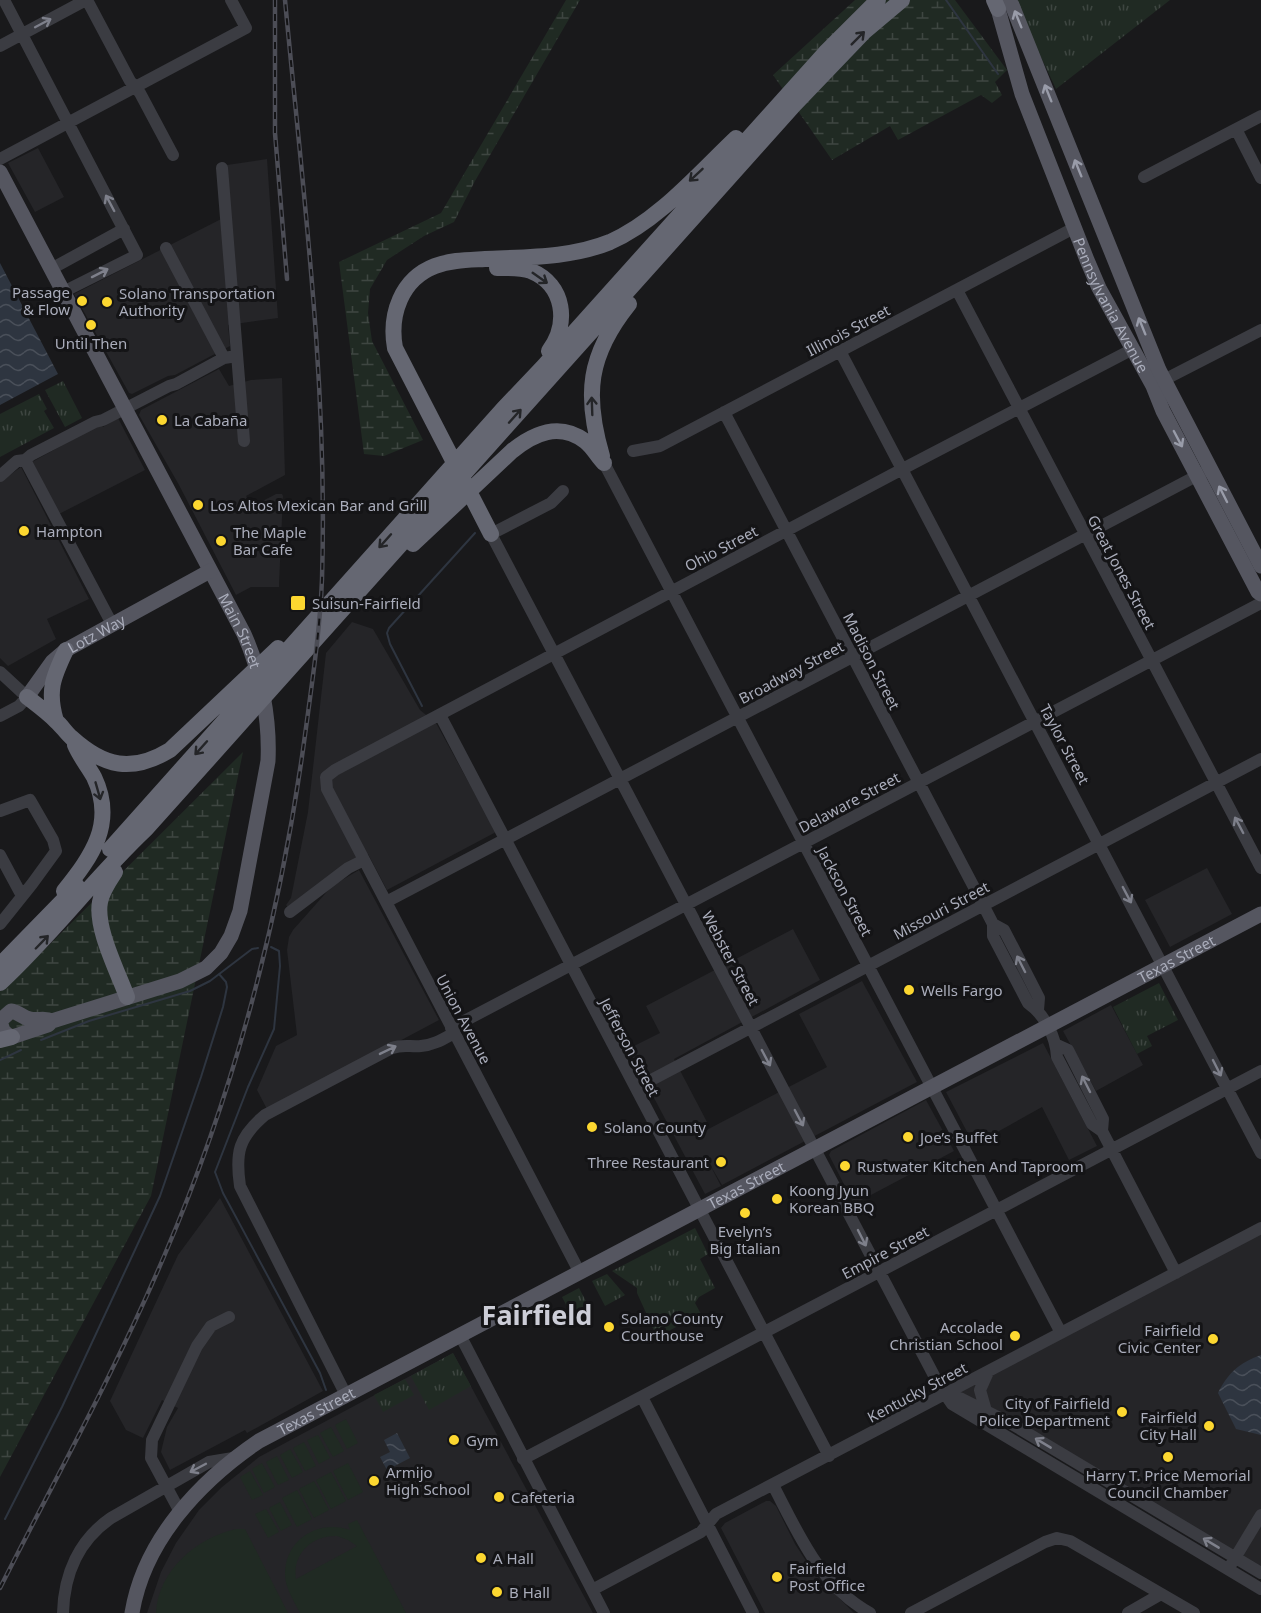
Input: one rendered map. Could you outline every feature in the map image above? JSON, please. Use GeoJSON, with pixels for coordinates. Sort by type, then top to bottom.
{"type":"FeatureCollection","features":[{"type":"Feature","properties":{"kind":"highway"},"geometry":{"type":"LineString","coordinates":[[526,383],[853,24],[878,0]]}},
{"type":"Feature","properties":{"kind":"highway"},"geometry":{"type":"LineString","coordinates":[[473,453],[730,178],[835,61],[864,32],[902,0]]}},
{"type":"Feature","properties":{"kind":"highway"},"geometry":{"type":"LineString","coordinates":[[492,534],[401,362],[394,338],[397,303],[412,281],[433,267],[462,260],[571,253],[599,246],[629,233],[660,210],[763,112],[788,95]]}},
{"type":"Feature","properties":{"kind":"highway"},"geometry":{"type":"LineString","coordinates":[[603,463],[595,434],[591,397],[596,365],[608,334],[639,292],[714,205],[730,178]]}},
{"type":"Feature","properties":{"kind":"highway"},"geometry":{"type":"LineString","coordinates":[[0,983],[48,936],[146,829],[242,713],[331,612],[363,582],[444,496],[555,343],[561,329],[562,313],[559,300],[552,287],[543,278],[529,271],[514,268],[462,268],[435,274],[416,286],[397,311]]}},
{"type":"Feature","properties":{"kind":"highway"},"geometry":{"type":"LineString","coordinates":[[27,697],[94,756],[105,761],[126,765],[146,762],[170,750],[305,624],[331,612],[363,582],[444,496],[485,477],[526,440],[550,431],[575,435],[585,441],[603,463]]}},
{"type":"Feature","properties":{"kind":"highway"},"geometry":{"type":"LineString","coordinates":[[56,721],[51,699],[51,684],[66,650]]}},
{"type":"Feature","properties":{"kind":"highway"},"geometry":{"type":"LineString","coordinates":[[0,965],[56,910],[242,713]]}},
{"type":"Feature","properties":{"kind":"highway"},"geometry":{"type":"LineString","coordinates":[[38,927],[51,906],[89,858],[100,833],[102,818],[99,792],[95,779],[72,739]]}},
{"type":"Feature","properties":{"kind":"highway"},"geometry":{"type":"LineString","coordinates":[[127,998],[102,929],[99,914],[100,902],[110,880],[135,848],[146,829]]}},
{"type":"Feature","properties":{"kind":"main road","name":"Pennsylvania Avenue"},"geometry":{"type":"LineString","coordinates":[[1158,383],[1133,349],[1099,288],[1074,228],[1022,94],[1000,2],[1012,5],[1158,383],[1163,411],[1260,559]]}},
{"type":"Feature","properties":{"kind":"main road","name":"Main Street"},"geometry":{"type":"LineString","coordinates":[[0,172],[251,650],[268,733],[268,761],[245,885],[236,925],[227,945],[206,968],[180,981],[52,1021],[48,1025],[6,1039],[1,1028],[1,1020],[11,1011],[27,1019],[46,1018],[52,1021]]}},
{"type":"Feature","properties":{"kind":"main road","name":"Pennsylvania Avenue"},"geometry":{"type":"LineString","coordinates":[[1204,472],[1258,592],[1261,594]]}},
{"type":"Feature","properties":{"kind":"main road","name":"Lotz Way"},"geometry":{"type":"LineString","coordinates":[[27,697],[52,662],[66,650],[210,571]]}},
{"type":"Feature","properties":{"kind":"main road","name":"Texas Street"},"geometry":{"type":"LineString","coordinates":[[133,1609],[146,1568],[165,1532],[180,1512],[201,1487],[233,1458],[259,1441],[1261,914]]}},
{"type":"Feature","properties":{"kind":"street"},"geometry":{"type":"LineString","coordinates":[[4,0],[137,255],[63,292]]}},
{"type":"Feature","properties":{"kind":"street"},"geometry":{"type":"LineString","coordinates":[[0,46],[86,0],[173,155]]}},
{"type":"Feature","properties":{"kind":"street"},"geometry":{"type":"LineString","coordinates":[[0,159],[246,28],[231,0]]}},
{"type":"Feature","properties":{"kind":"street"},"geometry":{"type":"LineString","coordinates":[[1144,177],[1261,116]]}},
{"type":"Feature","properties":{"kind":"street"},"geometry":{"type":"LineString","coordinates":[[1236,129],[1261,178]]}},
{"type":"Feature","properties":{"kind":"street"},"geometry":{"type":"LineString","coordinates":[[222,168],[230,357],[244,441]]}},
{"type":"Feature","properties":{"kind":"street","name":"Illinois Street"},"geometry":{"type":"LineString","coordinates":[[633,451],[660,446],[1074,228]]}},
{"type":"Feature","properties":{"kind":"street"},"geometry":{"type":"LineString","coordinates":[[51,269],[124,229]]}},
{"type":"Feature","properties":{"kind":"street"},"geometry":{"type":"LineString","coordinates":[[166,248],[230,357]]}},
{"type":"Feature","properties":{"kind":"street","name":"Great Jones Street"},"geometry":{"type":"LineString","coordinates":[[957,290],[1261,868]]}},
{"type":"Feature","properties":{"kind":"street"},"geometry":{"type":"LineString","coordinates":[[1158,383],[1261,330]]}},
{"type":"Feature","properties":{"kind":"street","name":"Ohio Street"},"geometry":{"type":"LineString","coordinates":[[326,777],[335,770],[903,468],[1133,349]]}},
{"type":"Feature","properties":{"kind":"street","name":"Taylor Street"},"geometry":{"type":"LineString","coordinates":[[840,351],[1261,1152]]}},
{"type":"Feature","properties":{"kind":"street"},"geometry":{"type":"LineString","coordinates":[[0,476],[17,462],[25,460],[84,427],[230,357]]}},
{"type":"Feature","properties":{"kind":"street","name":"Madison Street"},"geometry":{"type":"LineString","coordinates":[[724,412],[993,924],[1004,930],[1039,998],[1038,1010],[1057,1045],[1057,1057],[1092,1124],[1102,1131],[1112,1149],[1176,1272]]}},
{"type":"Feature","properties":{"kind":"street"},"geometry":{"type":"LineString","coordinates":[[25,460],[112,624]]}},
{"type":"Feature","properties":{"kind":"street","name":"Jackson Street"},"geometry":{"type":"LineString","coordinates":[[603,463],[1061,1333]]}},
{"type":"Feature","properties":{"kind":"street","name":"Broadway Street"},"geometry":{"type":"LineString","coordinates":[[386,902],[1204,472]]}},
{"type":"Feature","properties":{"kind":"street"},"geometry":{"type":"LineString","coordinates":[[492,534],[551,503],[564,491]]}},
{"type":"Feature","properties":{"kind":"street","name":"Webster Street"},"geometry":{"type":"LineString","coordinates":[[492,534],[939,1385],[954,1406],[1261,1589]]}},
{"type":"Feature","properties":{"kind":"street","name":"Delaware Street"},"geometry":{"type":"LineString","coordinates":[[346,1395],[240,1186],[237,1169],[238,1151],[249,1128],[265,1115],[400,1045],[425,1046],[435,1043],[453,1030],[570,965],[1261,603]]}},
{"type":"Feature","properties":{"kind":"street"},"geometry":{"type":"LineString","coordinates":[[0,672],[27,697]]}},
{"type":"Feature","properties":{"kind":"street","name":"Lotz Way"},"geometry":{"type":"LineString","coordinates":[[0,716],[19,706],[27,697]]}},
{"type":"Feature","properties":{"kind":"street","name":"Jefferson Street"},"geometry":{"type":"LineString","coordinates":[[440,715],[829,1456]]}},
{"type":"Feature","properties":{"kind":"street","name":"Missouri Street"},"geometry":{"type":"LineString","coordinates":[[636,1088],[1261,759]]}},
{"type":"Feature","properties":{"kind":"street","name":"Union Avenue"},"geometry":{"type":"LineString","coordinates":[[326,777],[327,789],[580,1273]]}},
{"type":"Feature","properties":{"kind":"street"},"geometry":{"type":"LineString","coordinates":[[0,811],[30,800],[53,840],[56,851],[0,924]]}},
{"type":"Feature","properties":{"kind":"street"},"geometry":{"type":"LineString","coordinates":[[0,855],[22,896]]}},
{"type":"Feature","properties":{"kind":"street"},"geometry":{"type":"LineString","coordinates":[[290,912],[348,868],[364,860]]}},
{"type":"Feature","properties":{"kind":"street","name":"Empire Street"},"geometry":{"type":"LineString","coordinates":[[523,1459],[1261,1071]]}},
{"type":"Feature","properties":{"kind":"street","name":"Kentucky Street"},"geometry":{"type":"LineString","coordinates":[[592,1590],[701,1532],[716,1514],[1261,1228]]}},
{"type":"Feature","properties":{"kind":"street"},"geometry":{"type":"LineString","coordinates":[[180,1512],[151,1458],[152,1440],[197,1346],[211,1326],[229,1317]]}},
{"type":"Feature","properties":{"kind":"street"},"geometry":{"type":"LineString","coordinates":[[460,1335],[604,1613]]}},
{"type":"Feature","properties":{"kind":"street"},"geometry":{"type":"LineString","coordinates":[[986,1411],[980,1390],[989,1371]]}},
{"type":"Feature","properties":{"kind":"street"},"geometry":{"type":"LineString","coordinates":[[947,1394],[962,1399],[1019,1428],[1261,1573]]}},
{"type":"Feature","properties":{"kind":"street"},"geometry":{"type":"LineString","coordinates":[[642,1396],[753,1613]]}},
{"type":"Feature","properties":{"kind":"street","name":"Texas Street"},"geometry":{"type":"LineString","coordinates":[[63,1613],[68,1577],[76,1556],[97,1527],[209,1462],[233,1458]]}},
{"type":"Feature","properties":{"kind":"street"},"geometry":{"type":"LineString","coordinates":[[773,1485],[815,1562],[846,1597],[870,1613]]}},
{"type":"Feature","properties":{"kind":"street"},"geometry":{"type":"LineString","coordinates":[[1228,1569],[1261,1515]]}},
{"type":"Feature","properties":{"kind":"street"},"geometry":{"type":"LineString","coordinates":[[911,1613],[934,1608],[993,1569],[1057,1538],[1070,1541],[1194,1613]]}},
{"type":"Feature","properties":{"kind":"street"},"geometry":{"type":"LineString","coordinates":[[1128,1613],[1161,1594]]}},
{"type":"Feature","properties":{"kind":"shaded area"},"geometry":{"type":"Polygon","coordinates":[[[38,148],[64,197],[35,212],[8,163],[38,148]]]}},
{"type":"Feature","properties":{"kind":"shaded area"},"geometry":{"type":"Polygon","coordinates":[[[267,159],[278,318],[228,325],[230,346],[175,375],[168,376],[132,394],[129,393],[74,294],[229,215],[227,165],[267,159]]]}},
{"type":"Feature","properties":{"kind":"shaded area"},"geometry":{"type":"Polygon","coordinates":[[[219,369],[229,386],[251,380],[282,378],[285,475],[246,496],[253,506],[276,494],[283,496],[279,587],[251,587],[236,595],[179,485],[139,415],[141,410],[219,369]]]}},
{"type":"Feature","properties":{"kind":"shaded area"},"geometry":{"type":"Polygon","coordinates":[[[118,418],[145,470],[59,514],[32,462],[101,424],[103,427],[118,418]]]}},
{"type":"Feature","properties":{"kind":"shaded area"},"geometry":{"type":"Polygon","coordinates":[[[21,467],[89,599],[47,619],[56,639],[8,666],[0,658],[0,482],[21,467]]]}},
{"type":"Feature","properties":{"kind":"shaded area"},"geometry":{"type":"Polygon","coordinates":[[[352,622],[373,629],[420,710],[436,723],[496,832],[387,890],[368,854],[346,867],[292,912],[286,905],[291,898],[308,812],[326,653],[352,622]]]}},
{"type":"Feature","properties":{"kind":"shaded area"},"geometry":{"type":"Polygon","coordinates":[[[1207,868],[1232,914],[1170,947],[1145,900],[1207,868]]]}},
{"type":"Feature","properties":{"kind":"shaded area"},"geometry":{"type":"Polygon","coordinates":[[[359,870],[439,1020],[268,1111],[257,1090],[276,1046],[297,1035],[287,950],[289,937],[332,886],[359,870]]]}},
{"type":"Feature","properties":{"kind":"shaded area"},"geometry":{"type":"Polygon","coordinates":[[[793,929],[820,980],[674,1059],[707,1122],[692,1130],[695,1136],[827,1067],[799,1014],[862,981],[917,1082],[722,1185],[709,1163],[721,1186],[705,1194],[628,1049],[660,1033],[646,1006],[793,929]]]}},
{"type":"Feature","properties":{"kind":"shaded area"},"geometry":{"type":"Polygon","coordinates":[[[1111,1005],[1143,1065],[1096,1091],[1063,1031],[1111,1005]]]}},
{"type":"Feature","properties":{"kind":"shaded area"},"geometry":{"type":"Polygon","coordinates":[[[1043,1043],[1097,1146],[1069,1160],[1042,1107],[974,1145],[946,1092],[1043,1043]]]}},
{"type":"Feature","properties":{"kind":"shaded area"},"geometry":{"type":"Polygon","coordinates":[[[926,1100],[954,1151],[854,1204],[829,1155],[831,1151],[926,1100]]]}},
{"type":"Feature","properties":{"kind":"shaded area"},"geometry":{"type":"Polygon","coordinates":[[[220,1198],[323,1391],[247,1433],[245,1430],[170,1470],[161,1452],[167,1427],[178,1408],[162,1400],[143,1438],[126,1430],[110,1401],[178,1255],[220,1198]]]}},
{"type":"Feature","properties":{"kind":"shaded area","name":"Fairfield Civic Center"},"geometry":{"type":"Polygon","coordinates":[[[1261,1231],[1261,1572],[956,1392],[1261,1231]]]}},
{"type":"Feature","properties":{"kind":"shaded area","name":"Armijo High School"},"geometry":{"type":"Polygon","coordinates":[[[453,1353],[593,1613],[147,1613],[161,1572],[176,1543],[199,1510],[222,1487],[259,1457],[453,1353]]]}},
{"type":"Feature","properties":{"kind":"shaded area"},"geometry":{"type":"Polygon","coordinates":[[[766,1501],[776,1506],[795,1544],[814,1573],[854,1613],[765,1613],[721,1528],[725,1523],[766,1501]]]}},
{"type":"Feature","properties":{"kind":"green space"},"geometry":{"type":"Polygon","coordinates":[[[566,0],[580,0],[475,181],[454,222],[424,236],[387,260],[370,289],[368,313],[372,341],[423,440],[384,456],[364,454],[339,262],[441,213],[566,0]]]}},
{"type":"Feature","properties":{"kind":"green space"},"geometry":{"type":"Polygon","coordinates":[[[855,0],[955,0],[1007,70],[995,82],[1002,95],[992,103],[981,95],[898,140],[890,126],[832,160],[773,75],[855,0]]]}},
{"type":"Feature","properties":{"kind":"green space"},"geometry":{"type":"Polygon","coordinates":[[[1014,0],[1170,0],[1056,89],[1014,0]]]}},
{"type":"Feature","properties":{"kind":"green space"},"geometry":{"type":"Polygon","coordinates":[[[63,381],[82,418],[65,427],[45,390],[63,381]]]}},
{"type":"Feature","properties":{"kind":"green space"},"geometry":{"type":"Polygon","coordinates":[[[39,394],[47,409],[44,411],[54,428],[0,457],[0,414],[39,394]]]}},
{"type":"Feature","properties":{"kind":"green space"},"geometry":{"type":"Polygon","coordinates":[[[243,752],[151,1196],[0,1477],[0,982],[28,966],[243,752]]]}},
{"type":"Feature","properties":{"kind":"green space"},"geometry":{"type":"Polygon","coordinates":[[[1159,983],[1178,1020],[1147,1036],[1152,1046],[1137,1054],[1113,1007],[1159,983]]]}},
{"type":"Feature","properties":{"kind":"green space"},"geometry":{"type":"Polygon","coordinates":[[[695,1228],[708,1254],[700,1259],[715,1288],[699,1297],[695,1303],[701,1314],[657,1337],[637,1293],[637,1288],[612,1271],[695,1228]]]}},
{"type":"Feature","properties":{"kind":"green space"},"geometry":{"type":"Polygon","coordinates":[[[607,1274],[625,1295],[605,1306],[592,1281],[607,1274]]]}},
{"type":"Feature","properties":{"kind":"green space"},"geometry":{"type":"Polygon","coordinates":[[[579,1288],[592,1313],[575,1322],[562,1297],[579,1288]]]}},
{"type":"Feature","properties":{"kind":"green space"},"geometry":{"type":"Polygon","coordinates":[[[453,1353],[471,1386],[429,1410],[411,1376],[453,1353]]]}},
{"type":"Feature","properties":{"kind":"green space"},"geometry":{"type":"Polygon","coordinates":[[[405,1379],[414,1395],[383,1412],[374,1395],[405,1379]]]}},
{"type":"Feature","properties":{"kind":"green space"},"geometry":{"type":"Polygon","coordinates":[[[346,1419],[358,1443],[347,1449],[335,1425],[346,1419]]]}},
{"type":"Feature","properties":{"kind":"green space"},"geometry":{"type":"Polygon","coordinates":[[[331,1427],[344,1451],[333,1457],[320,1433],[331,1427]]]}},
{"type":"Feature","properties":{"kind":"green space"},"geometry":{"type":"Polygon","coordinates":[[[318,1435],[330,1458],[319,1464],[307,1440],[318,1435]]]}},
{"type":"Feature","properties":{"kind":"green space"},"geometry":{"type":"Polygon","coordinates":[[[304,1442],[316,1466],[305,1471],[293,1448],[304,1442]]]}},
{"type":"Feature","properties":{"kind":"green space"},"geometry":{"type":"Polygon","coordinates":[[[290,1449],[303,1472],[292,1478],[280,1455],[290,1449]]]}},
{"type":"Feature","properties":{"kind":"green space"},"geometry":{"type":"Polygon","coordinates":[[[277,1456],[289,1480],[278,1485],[266,1462],[277,1456]]]}},
{"type":"Feature","properties":{"kind":"green space"},"geometry":{"type":"Polygon","coordinates":[[[262,1463],[275,1487],[264,1493],[252,1469],[262,1463]]]}},
{"type":"Feature","properties":{"kind":"green space"},"geometry":{"type":"Polygon","coordinates":[[[348,1463],[363,1492],[348,1500],[333,1471],[348,1463]]]}},
{"type":"Feature","properties":{"kind":"green space"},"geometry":{"type":"Polygon","coordinates":[[[250,1471],[263,1495],[252,1500],[240,1477],[250,1471]]]}},
{"type":"Feature","properties":{"kind":"green space"},"geometry":{"type":"Polygon","coordinates":[[[331,1472],[346,1501],[331,1509],[316,1480],[331,1472]]]}},
{"type":"Feature","properties":{"kind":"green space"},"geometry":{"type":"Polygon","coordinates":[[[314,1481],[329,1510],[314,1518],[299,1489],[314,1481]]]}},
{"type":"Feature","properties":{"kind":"green space"},"geometry":{"type":"Polygon","coordinates":[[[297,1490],[312,1519],[297,1527],[282,1498],[297,1490]]]}},
{"type":"Feature","properties":{"kind":"green space"},"geometry":{"type":"Polygon","coordinates":[[[280,1502],[292,1525],[281,1531],[269,1508],[280,1502]]]}},
{"type":"Feature","properties":{"kind":"green space"},"geometry":{"type":"Polygon","coordinates":[[[266,1509],[279,1532],[268,1538],[255,1514],[266,1509]]]}},
{"type":"Feature","properties":{"kind":"green space"},"geometry":{"type":"Polygon","coordinates":[[[357,1520],[406,1613],[300,1613],[285,1579],[291,1551],[297,1542],[316,1530],[338,1527],[350,1530],[348,1524],[357,1520]],[[337,1536],[319,1539],[312,1543],[301,1554],[297,1562],[296,1579],[357,1546],[337,1536]]]}},
{"type":"Feature","properties":{"kind":"green space"},"geometry":{"type":"Polygon","coordinates":[[[236,1529],[245,1529],[288,1613],[156,1613],[158,1598],[164,1583],[182,1559],[207,1540],[236,1529]]]}},
{"type":"Feature","properties":{"kind":"water"},"geometry":{"type":"Polygon","coordinates":[[[0,263],[58,374],[0,405],[0,263]]]}},
{"type":"Feature","properties":{"kind":"water"},"geometry":{"type":"Polygon","coordinates":[[[1261,1355],[1261,1435],[1236,1429],[1218,1393],[1235,1369],[1261,1355]]]}},
{"type":"Feature","properties":{"kind":"water"},"geometry":{"type":"Polygon","coordinates":[[[397,1433],[410,1458],[387,1470],[380,1457],[390,1452],[384,1440],[397,1433]]]}},
{"type":"Feature","properties":{"kind":"waterway"},"geometry":{"type":"LineString","coordinates":[[946,0],[998,74]]}},
{"type":"Feature","properties":{"kind":"waterway"},"geometry":{"type":"LineString","coordinates":[[422,706],[390,644],[387,633],[389,628],[475,533]]}},
{"type":"Feature","properties":{"kind":"waterway"},"geometry":{"type":"LineString","coordinates":[[271,947],[279,951],[280,966],[274,1029],[248,1087],[215,1172],[223,1193],[320,1373],[326,1390]]}},
{"type":"Feature","properties":{"kind":"waterway"},"geometry":{"type":"LineString","coordinates":[[41,1040],[89,1021],[190,991],[210,981],[252,949],[258,948]]}},
{"type":"Feature","properties":{"kind":"waterway"},"geometry":{"type":"LineString","coordinates":[[5,1519],[62,1407],[160,1196],[223,1007],[227,987],[219,974]]}},
{"type":"Feature","properties":{"kind":"waterway"},"geometry":{"type":"LineString","coordinates":[[0,1060],[21,1050]]}},
{"type":"Feature","properties":{"kind":"railway"},"geometry":{"type":"LineString","coordinates":[[275,0],[275,133],[287,279]]}},
{"type":"Feature","properties":{"kind":"railway"},"geometry":{"type":"LineString","coordinates":[[0,1588],[127,1339],[190,1191],[213,1128],[253,999],[269,934],[295,802],[319,618],[323,506],[318,361],[285,0]]}},
{"type":"Feature","properties":{"kind":"place","name":"Passage & Flow"},"geometry":{"type":"Point","coordinates":[82,301]}},
{"type":"Feature","properties":{"kind":"place","name":"Solano Transportation Authority"},"geometry":{"type":"Point","coordinates":[107,302]}},
{"type":"Feature","properties":{"kind":"place","name":"Until Then"},"geometry":{"type":"Point","coordinates":[91,325]}},
{"type":"Feature","properties":{"kind":"place","name":"La Cabaña"},"geometry":{"type":"Point","coordinates":[162,420]}},
{"type":"Feature","properties":{"kind":"place","name":"Los Altos Mexican Bar and Grill"},"geometry":{"type":"Point","coordinates":[198,505]}},
{"type":"Feature","properties":{"kind":"place","name":"Hampton"},"geometry":{"type":"Point","coordinates":[24,531]}},
{"type":"Feature","properties":{"kind":"place","name":"The Maple Bar Cafe"},"geometry":{"type":"Point","coordinates":[221,541]}},
{"type":"Feature","properties":{"kind":"place","name":"Suisun-Fairfield"},"geometry":{"type":"Point","coordinates":[298,603]}},
{"type":"Feature","properties":{"kind":"place","name":"Wells Fargo"},"geometry":{"type":"Point","coordinates":[909,990]}},
{"type":"Feature","properties":{"kind":"place","name":"Solano County"},"geometry":{"type":"Point","coordinates":[592,1127]}},
{"type":"Feature","properties":{"kind":"place","name":"Joe’s Buffet"},"geometry":{"type":"Point","coordinates":[908,1137]}},
{"type":"Feature","properties":{"kind":"place","name":"Three Restaurant"},"geometry":{"type":"Point","coordinates":[721,1162]}},
{"type":"Feature","properties":{"kind":"place","name":"Rustwater Kitchen And Taproom"},"geometry":{"type":"Point","coordinates":[845,1166]}},
{"type":"Feature","properties":{"kind":"place","name":"Koong Jyun Korean BBQ"},"geometry":{"type":"Point","coordinates":[777,1199]}},
{"type":"Feature","properties":{"kind":"place","name":"Evelyn’s Big Italian"},"geometry":{"type":"Point","coordinates":[745,1213]}},
{"type":"Feature","properties":{"kind":"place","name":"Solano County Courthouse"},"geometry":{"type":"Point","coordinates":[609,1327]}},
{"type":"Feature","properties":{"kind":"place","name":"Accolade Christian School"},"geometry":{"type":"Point","coordinates":[1015,1336]}},
{"type":"Feature","properties":{"kind":"place","name":"Fairfield Civic Center"},"geometry":{"type":"Point","coordinates":[1213,1339]}},
{"type":"Feature","properties":{"kind":"place","name":"City of Fairfield Police Department"},"geometry":{"type":"Point","coordinates":[1122,1412]}},
{"type":"Feature","properties":{"kind":"place","name":"Fairfield City Hall"},"geometry":{"type":"Point","coordinates":[1209,1426]}},
{"type":"Feature","properties":{"kind":"place","name":"Gym"},"geometry":{"type":"Point","coordinates":[454,1440]}},
{"type":"Feature","properties":{"kind":"place","name":"Harry T. Price Memorial Council Chamber"},"geometry":{"type":"Point","coordinates":[1168,1457]}},
{"type":"Feature","properties":{"kind":"place","name":"Armijo High School"},"geometry":{"type":"Point","coordinates":[374,1481]}},
{"type":"Feature","properties":{"kind":"place","name":"Cafeteria"},"geometry":{"type":"Point","coordinates":[499,1497]}},
{"type":"Feature","properties":{"kind":"place","name":"A Hall"},"geometry":{"type":"Point","coordinates":[481,1558]}},
{"type":"Feature","properties":{"kind":"place","name":"Fairfield Post Office"},"geometry":{"type":"Point","coordinates":[777,1577]}},
{"type":"Feature","properties":{"kind":"place","name":"B Hall"},"geometry":{"type":"Point","coordinates":[497,1592]}},
{"type":"Feature","properties":{"kind":"district","name":"Fairfield"},"geometry":{"type":"Point","coordinates":[537,1314]}}]}
